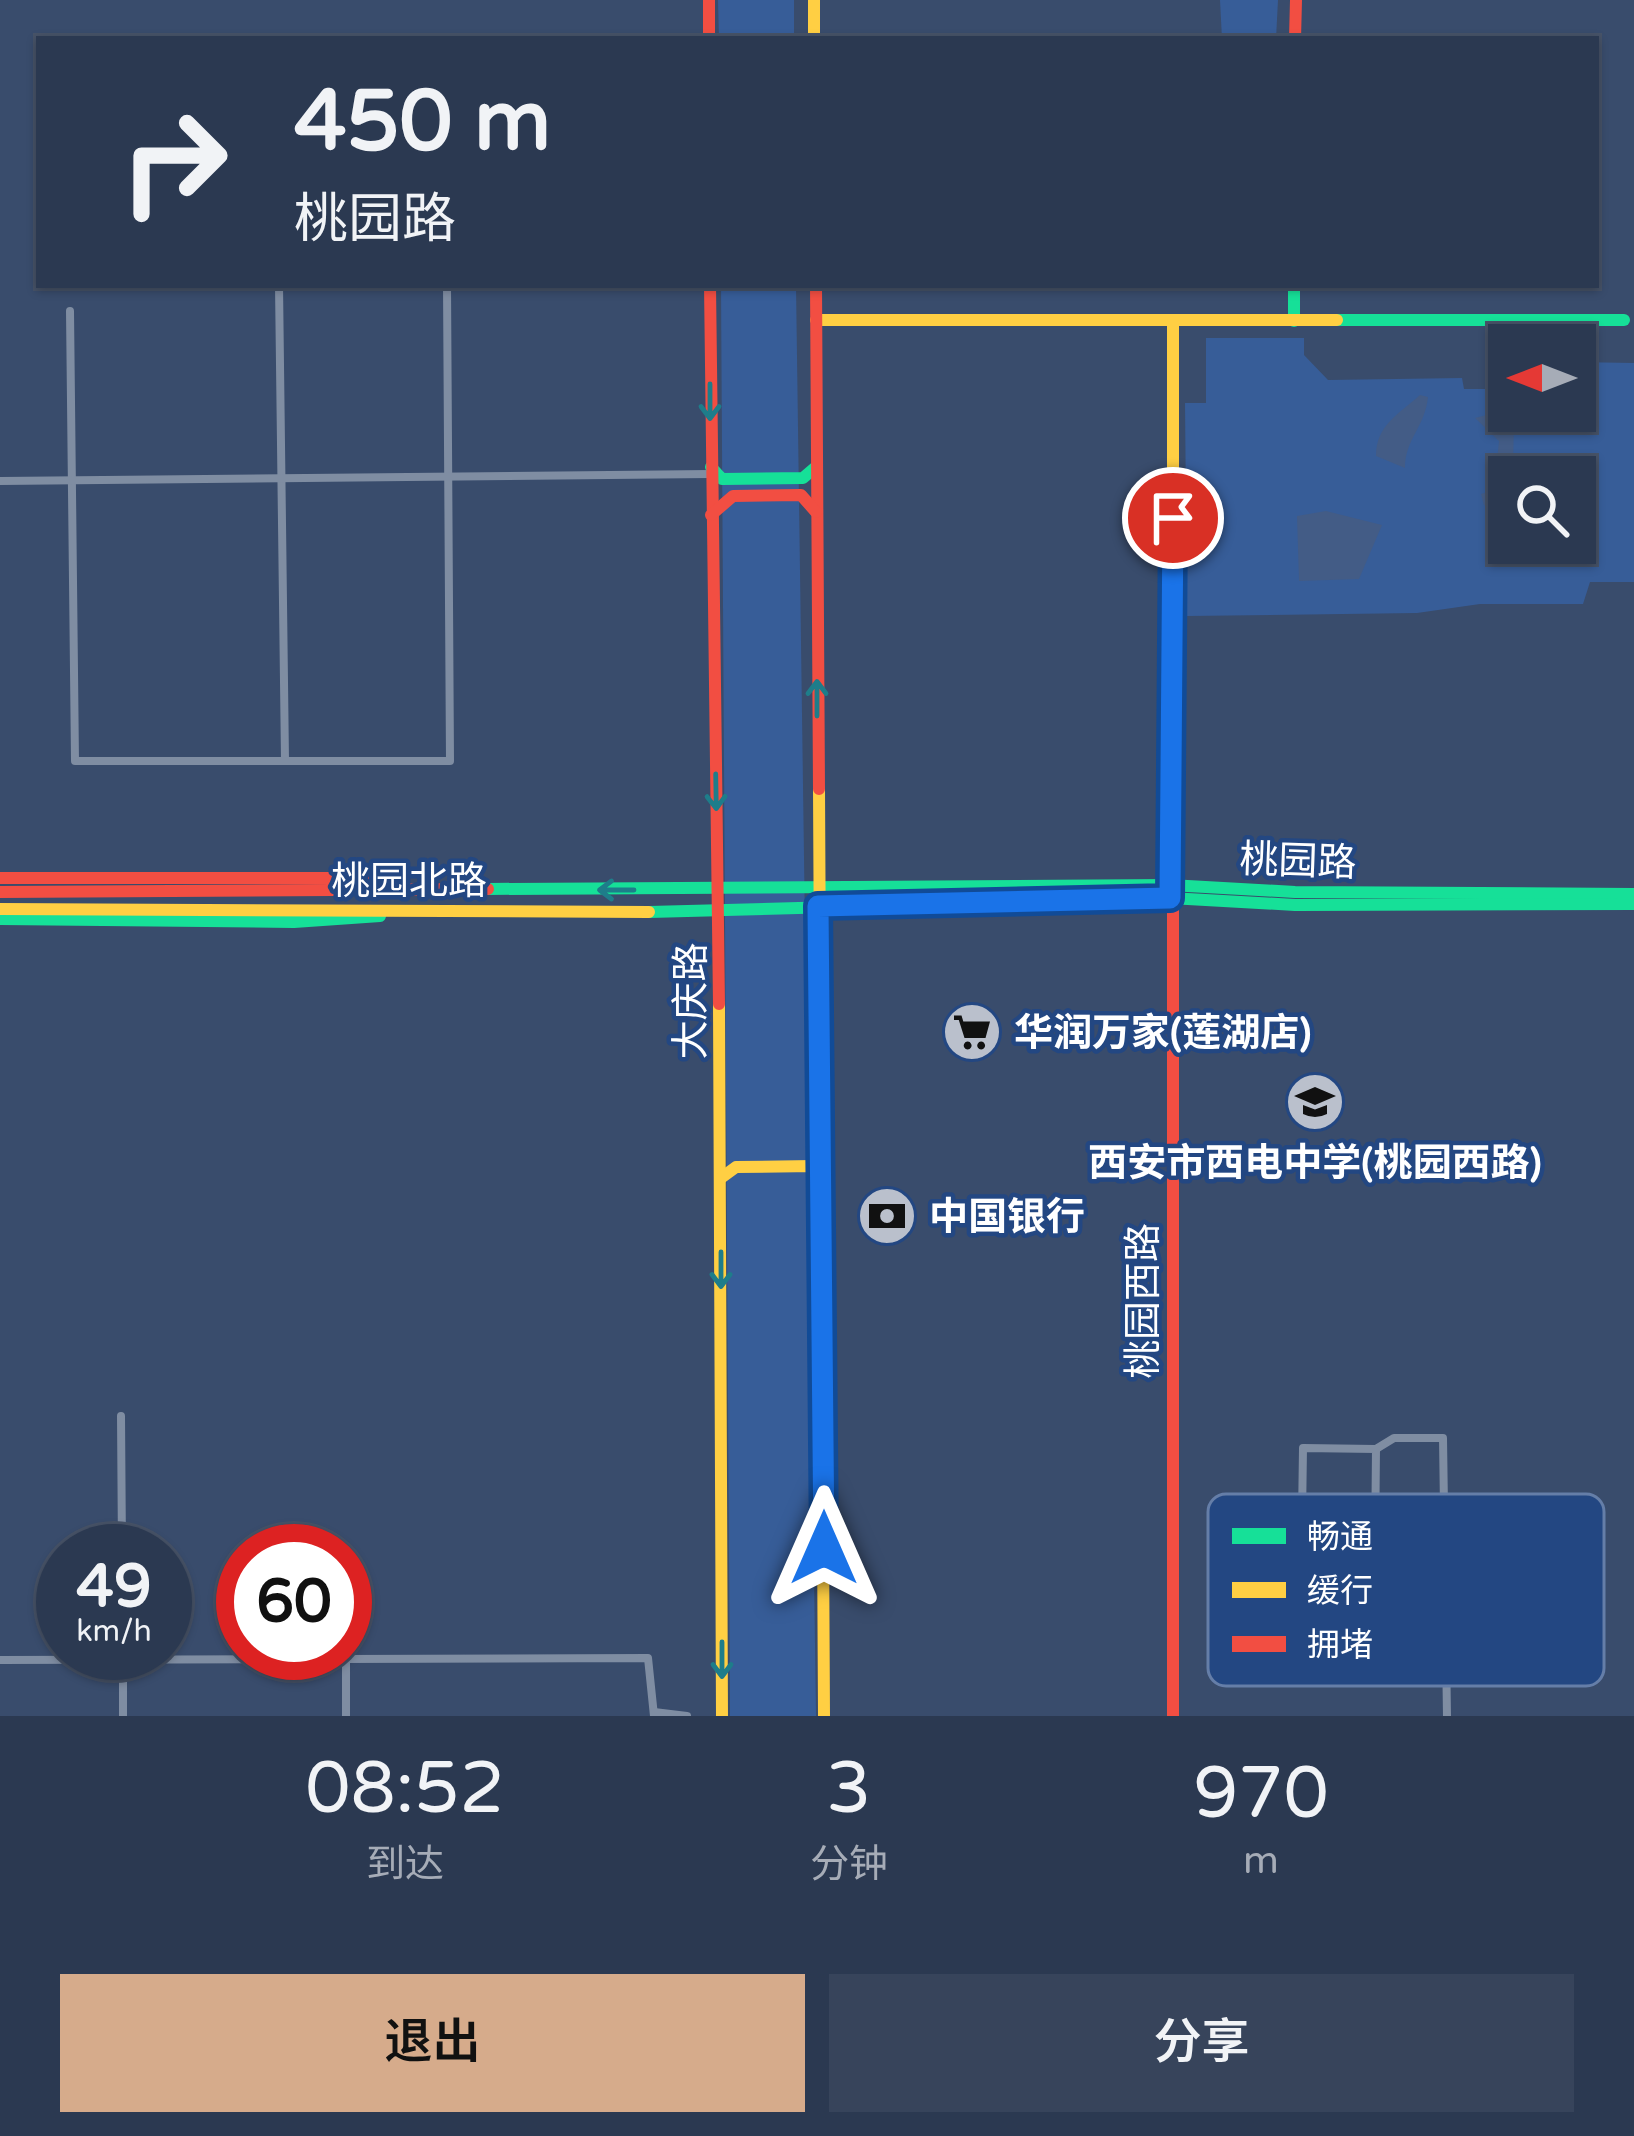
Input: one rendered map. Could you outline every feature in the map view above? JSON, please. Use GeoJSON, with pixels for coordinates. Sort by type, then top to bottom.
{"type":"FeatureCollection","features":[{"type":"Feature","properties":{"kind":"main road"},"geometry":{"type":"LineString","coordinates":[[709,0],[709,36]]}},
{"type":"Feature","properties":{"kind":"main road"},"geometry":{"type":"LineString","coordinates":[[814,0],[814,36]]}},
{"type":"Feature","properties":{"kind":"main road"},"geometry":{"type":"LineString","coordinates":[[1295,0],[1295,36]]}},
{"type":"Feature","properties":{"kind":"main road","name":"大庆路"},"geometry":{"type":"LineString","coordinates":[[710,288],[719,912],[722,1716]]}},
{"type":"Feature","properties":{"kind":"main road"},"geometry":{"type":"LineString","coordinates":[[816,288],[824,1716]]}},
{"type":"Feature","properties":{"kind":"main road"},"geometry":{"type":"LineString","coordinates":[[1294,288],[1294,321]]}},
{"type":"Feature","properties":{"kind":"main road"},"geometry":{"type":"LineString","coordinates":[[816,320],[1624,320]]}},
{"type":"Feature","properties":{"kind":"main road","name":"桃园西路"},"geometry":{"type":"LineString","coordinates":[[1173,322],[1173,1716]]}},
{"type":"Feature","properties":{"kind":"main road"},"geometry":{"type":"LineString","coordinates":[[711,470],[722,479],[803,478],[817,466]]}},
{"type":"Feature","properties":{"kind":"main road"},"geometry":{"type":"LineString","coordinates":[[711,514],[733,496],[779,495],[808,497],[817,513]]}},
{"type":"Feature","properties":{"kind":"main road"},"geometry":{"type":"LineString","coordinates":[[0,878],[339,878],[433,890]]}},
{"type":"Feature","properties":{"kind":"main road","name":"桃园路"},"geometry":{"type":"LineString","coordinates":[[817,888],[1634,894]]}},
{"type":"Feature","properties":{"kind":"main road","name":"桃园北路"},"geometry":{"type":"LineString","coordinates":[[0,892],[817,888]]}},
{"type":"Feature","properties":{"kind":"main road","name":"桃园路"},"geometry":{"type":"LineString","coordinates":[[818,906],[1170,891],[1295,904],[1634,904]]}},
{"type":"Feature","properties":{"kind":"main road","name":"桃园北路"},"geometry":{"type":"LineString","coordinates":[[0,909],[719,912],[818,906]]}},
{"type":"Feature","properties":{"kind":"main road"},"geometry":{"type":"LineString","coordinates":[[0,919],[340,921],[418,911]]}},
{"type":"Feature","properties":{"kind":"main road"},"geometry":{"type":"LineString","coordinates":[[721,1153],[727,1160],[814,1161],[821,1153]]}},
{"type":"Feature","properties":{"kind":"main road"},"geometry":{"type":"LineString","coordinates":[[721,1178],[736,1167],[814,1166],[821,1174]]}},
{"type":"Feature","properties":{"kind":"street"},"geometry":{"type":"LineString","coordinates":[[279,288],[285,761]]}},
{"type":"Feature","properties":{"kind":"street"},"geometry":{"type":"LineString","coordinates":[[70,311],[76,761],[450,761],[446,288]]}},
{"type":"Feature","properties":{"kind":"street"},"geometry":{"type":"LineString","coordinates":[[0,481],[711,470]]}},
{"type":"Feature","properties":{"kind":"street"},"geometry":{"type":"LineString","coordinates":[[122,1416],[122,1524]]}},
{"type":"Feature","properties":{"kind":"street"},"geometry":{"type":"LineString","coordinates":[[1302,1494],[1303,1448],[1376,1449],[1394,1438],[1444,1438],[1445,1494]]}},
{"type":"Feature","properties":{"kind":"street"},"geometry":{"type":"LineString","coordinates":[[1376,1449],[1376,1494]]}},
{"type":"Feature","properties":{"kind":"street"},"geometry":{"type":"LineString","coordinates":[[372,1660],[648,1658],[654,1714],[687,1716]]}},
{"type":"Feature","properties":{"kind":"street"},"geometry":{"type":"LineString","coordinates":[[0,1660],[36,1659]]}},
{"type":"Feature","properties":{"kind":"street"},"geometry":{"type":"LineString","coordinates":[[123,1680],[123,1716]]}},
{"type":"Feature","properties":{"kind":"street"},"geometry":{"type":"LineString","coordinates":[[346,1680],[346,1716]]}},
{"type":"Feature","properties":{"kind":"shaded area"},"geometry":{"type":"Polygon","coordinates":[[[718,0],[794,0],[794,36],[719,36],[718,0]]]}},
{"type":"Feature","properties":{"kind":"shaded area"},"geometry":{"type":"Polygon","coordinates":[[[1220,0],[1278,0],[1276,36],[1222,36],[1220,0]]]}},
{"type":"Feature","properties":{"kind":"shaded area"},"geometry":{"type":"Polygon","coordinates":[[[721,288],[796,288],[816,1716],[730,1716],[721,288]]]}},
{"type":"Feature","properties":{"kind":"shaded area"},"geometry":{"type":"Polygon","coordinates":[[[1206,338],[1304,338],[1304,355],[1328,380],[1462,378],[1464,389],[1488,389],[1488,432],[1596,432],[1596,362],[1634,363],[1634,582],[1590,582],[1583,604],[1480,604],[1417,613],[1187,616],[1185,403],[1206,403],[1206,338]]]}},
{"type":"Feature","properties":{"kind":"shaded area"},"geometry":{"type":"Polygon","coordinates":[[[1420,395],[1428,397],[1426,407],[1405,468],[1376,456],[1384,428],[1420,395]]]}},
{"type":"Feature","properties":{"kind":"shaded area"},"geometry":{"type":"Polygon","coordinates":[[[1488,415],[1488,430],[1475,418],[1488,415]]]}},
{"type":"Feature","properties":{"kind":"shaded area"},"geometry":{"type":"Polygon","coordinates":[[[1490,432],[1514,432],[1513,456],[1497,456],[1499,441],[1490,432]]]}},
{"type":"Feature","properties":{"kind":"shaded area"},"geometry":{"type":"Polygon","coordinates":[[[1326,511],[1382,525],[1359,579],[1299,581],[1297,516],[1326,511]]]}},
{"type":"Feature","properties":{"kind":"traffic: fast"},"geometry":{"type":"LineString","coordinates":[[1294,288],[1294,321]]}},
{"type":"Feature","properties":{"kind":"traffic: fast"},"geometry":{"type":"LineString","coordinates":[[1337,320],[1624,320]]}},
{"type":"Feature","properties":{"kind":"traffic: fast"},"geometry":{"type":"LineString","coordinates":[[711,467],[722,479],[803,478],[817,466]]}},
{"type":"Feature","properties":{"kind":"traffic: fast"},"geometry":{"type":"LineString","coordinates":[[488,889],[1170,885],[1295,892],[1634,894]]}},
{"type":"Feature","properties":{"kind":"traffic: fast"},"geometry":{"type":"LineString","coordinates":[[649,912],[1170,898],[1295,905],[1634,904]]}},
{"type":"Feature","properties":{"kind":"traffic: fast"},"geometry":{"type":"LineString","coordinates":[[0,919],[294,922],[380,916]]}},
{"type":"Feature","properties":{"kind":"traffic: slow"},"geometry":{"type":"LineString","coordinates":[[814,0],[814,36]]}},
{"type":"Feature","properties":{"kind":"traffic: slow"},"geometry":{"type":"LineString","coordinates":[[816,320],[1337,320]]}},
{"type":"Feature","properties":{"kind":"traffic: slow"},"geometry":{"type":"LineString","coordinates":[[1173,322],[1173,895]]}},
{"type":"Feature","properties":{"kind":"traffic: slow"},"geometry":{"type":"LineString","coordinates":[[819,789],[824,1716]]}},
{"type":"Feature","properties":{"kind":"traffic: slow"},"geometry":{"type":"LineString","coordinates":[[0,909],[649,912]]}},
{"type":"Feature","properties":{"kind":"traffic: slow"},"geometry":{"type":"LineString","coordinates":[[719,1004],[722,1716]]}},
{"type":"Feature","properties":{"kind":"traffic: slow"},"geometry":{"type":"LineString","coordinates":[[721,1178],[736,1167],[814,1166],[821,1173]]}},
{"type":"Feature","properties":{"kind":"traffic: jam"},"geometry":{"type":"LineString","coordinates":[[709,0],[709,36]]}},
{"type":"Feature","properties":{"kind":"traffic: jam"},"geometry":{"type":"LineString","coordinates":[[1295,36],[1296,0]]}},
{"type":"Feature","properties":{"kind":"traffic: jam"},"geometry":{"type":"LineString","coordinates":[[710,288],[719,1004]]}},
{"type":"Feature","properties":{"kind":"traffic: jam"},"geometry":{"type":"LineString","coordinates":[[816,288],[819,789]]}},
{"type":"Feature","properties":{"kind":"traffic: jam"},"geometry":{"type":"LineString","coordinates":[[711,515],[733,496],[801,495],[816,512]]}},
{"type":"Feature","properties":{"kind":"traffic: jam"},"geometry":{"type":"LineString","coordinates":[[0,878],[339,878],[388,884]]}},
{"type":"Feature","properties":{"kind":"traffic: jam"},"geometry":{"type":"LineString","coordinates":[[0,892],[488,889]]}},
{"type":"Feature","properties":{"kind":"traffic: jam"},"geometry":{"type":"LineString","coordinates":[[1173,895],[1173,1716]]}},
{"type":"Feature","properties":{"kind":"place","name":"华润万家(莲湖店)"},"geometry":{"type":"Point","coordinates":[972,1032]}},
{"type":"Feature","properties":{"kind":"place","name":"西安市西电中学(桃园西路)"},"geometry":{"type":"Point","coordinates":[1315,1102]}},
{"type":"Feature","properties":{"kind":"place","name":"中国银行"},"geometry":{"type":"Point","coordinates":[887,1216]}},
{"type":"Feature","properties":{"kind":"route"},"geometry":{"type":"LineString","coordinates":[[824,1548],[818,906],[1170,898],[1173,518]]}}]}
